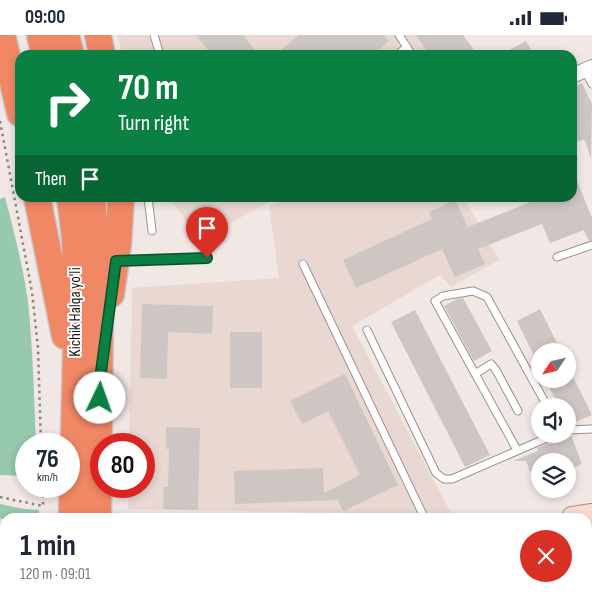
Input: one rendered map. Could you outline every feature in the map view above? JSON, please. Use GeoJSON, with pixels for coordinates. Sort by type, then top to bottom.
{"type":"FeatureCollection","features":[{"type":"Feature","properties":{"kind":"highway"},"geometry":{"type":"LineString","coordinates":[[2,35],[15,91]]}},
{"type":"Feature","properties":{"kind":"highway"},"geometry":{"type":"LineString","coordinates":[[40,35],[44,50]]}},
{"type":"Feature","properties":{"kind":"highway"},"geometry":{"type":"LineString","coordinates":[[66,35],[70,50]]}},
{"type":"Feature","properties":{"kind":"highway"},"geometry":{"type":"LineString","coordinates":[[98,35],[101,50]]}},
{"type":"Feature","properties":{"kind":"highway"},"geometry":{"type":"LineString","coordinates":[[38,202],[74,385]]}},
{"type":"Feature","properties":{"kind":"highway","name":"Kichik Halqa yo'li"},"geometry":{"type":"LineString","coordinates":[[72,202],[85,238],[100,308],[98,513]]}},
{"type":"Feature","properties":{"kind":"highway","name":"Kichik Halqa yo'li"},"geometry":{"type":"LineString","coordinates":[[72,513],[77,312],[85,238],[91,202]]}},
{"type":"Feature","properties":{"kind":"highway"},"geometry":{"type":"LineString","coordinates":[[100,379],[116,261],[121,202]]}},
{"type":"Feature","properties":{"kind":"lane"},"geometry":{"type":"LineString","coordinates":[[154,35],[158,50]]}},
{"type":"Feature","properties":{"kind":"lane"},"geometry":{"type":"LineString","coordinates":[[399,35],[409,50]]}},
{"type":"Feature","properties":{"kind":"lane"},"geometry":{"type":"LineString","coordinates":[[403,50],[407,47]]}},
{"type":"Feature","properties":{"kind":"lane"},"geometry":{"type":"LineString","coordinates":[[583,71],[592,84]]}},
{"type":"Feature","properties":{"kind":"lane"},"geometry":{"type":"LineString","coordinates":[[149,202],[152,231]]}},
{"type":"Feature","properties":{"kind":"lane"},"geometry":{"type":"LineString","coordinates":[[557,257],[592,245]]}},
{"type":"Feature","properties":{"kind":"lane"},"geometry":{"type":"LineString","coordinates":[[116,261],[207,258]]}},
{"type":"Feature","properties":{"kind":"lane"},"geometry":{"type":"LineString","coordinates":[[303,264],[422,513]]}},
{"type":"Feature","properties":{"kind":"lane"},"geometry":{"type":"LineString","coordinates":[[516,450],[435,301],[443,296],[473,291],[487,297],[543,398]]}},
{"type":"Feature","properties":{"kind":"lane"},"geometry":{"type":"LineString","coordinates":[[367,330],[436,473],[444,479],[452,479],[534,443]]}},
{"type":"Feature","properties":{"kind":"lane"},"geometry":{"type":"LineString","coordinates":[[475,374],[491,364],[518,411]]}},
{"type":"Feature","properties":{"kind":"lane"},"geometry":{"type":"LineString","coordinates":[[576,430],[592,430]]}},
{"type":"Feature","properties":{"kind":"path"},"geometry":{"type":"LineString","coordinates":[[0,121],[15,201]]}},
{"type":"Feature","properties":{"kind":"path"},"geometry":{"type":"LineString","coordinates":[[15,202],[32,292],[38,348],[41,433]]}},
{"type":"Feature","properties":{"kind":"path"},"geometry":{"type":"LineString","coordinates":[[0,497],[44,506],[44,498]]}},
{"type":"Feature","properties":{"kind":"shaded area"},"geometry":{"type":"Polygon","coordinates":[[[117,35],[416,35],[426,50],[122,50],[117,35]]]}},
{"type":"Feature","properties":{"kind":"shaded area"},"geometry":{"type":"Polygon","coordinates":[[[172,202],[269,202],[200,239],[172,202]]]}},
{"type":"Feature","properties":{"kind":"shaded area"},"geometry":{"type":"Polygon","coordinates":[[[277,202],[466,202],[499,260],[451,287],[440,275],[352,326],[451,513],[128,509],[128,498],[155,498],[155,433],[129,433],[132,288],[279,278],[269,206],[277,202]]]}},
{"type":"Feature","properties":{"kind":"green space"},"geometry":{"type":"Polygon","coordinates":[[[5,197],[24,275],[28,302],[33,373],[36,433],[15,433],[15,476],[0,475],[0,199],[5,197]]]}},
{"type":"Feature","properties":{"kind":"green space"},"geometry":{"type":"Polygon","coordinates":[[[0,504],[39,510],[39,513],[0,513],[0,504]]]}},
{"type":"Feature","properties":{"kind":"building"},"geometry":{"type":"Polygon","coordinates":[[[196,35],[243,35],[255,50],[208,50],[196,35]]]}},
{"type":"Feature","properties":{"kind":"building"},"geometry":{"type":"Polygon","coordinates":[[[299,35],[384,35],[389,41],[378,50],[281,50],[299,35]]]}},
{"type":"Feature","properties":{"kind":"building"},"geometry":{"type":"Polygon","coordinates":[[[416,35],[463,35],[474,50],[426,50],[416,35]]]}},
{"type":"Feature","properties":{"kind":"building"},"geometry":{"type":"Polygon","coordinates":[[[526,41],[531,50],[509,50],[526,41]]]}},
{"type":"Feature","properties":{"kind":"building"},"geometry":{"type":"Polygon","coordinates":[[[582,83],[592,104],[591,158],[584,139],[577,142],[577,86],[582,83]]]}},
{"type":"Feature","properties":{"kind":"building"},"geometry":{"type":"Polygon","coordinates":[[[577,181],[592,218],[592,240],[589,241],[584,230],[550,243],[542,224],[478,249],[485,264],[455,277],[442,249],[356,288],[343,260],[432,219],[429,212],[451,202],[456,202],[468,227],[530,202],[577,202],[577,181]]]}},
{"type":"Feature","properties":{"kind":"building"},"geometry":{"type":"Polygon","coordinates":[[[463,298],[492,351],[474,361],[444,306],[463,298]]]}},
{"type":"Feature","properties":{"kind":"building"},"geometry":{"type":"Polygon","coordinates":[[[142,304],[213,306],[212,334],[168,332],[167,379],[140,378],[142,304]]]}},
{"type":"Feature","properties":{"kind":"building"},"geometry":{"type":"Polygon","coordinates":[[[540,309],[557,343],[531,343],[531,350],[517,321],[540,309]]]}},
{"type":"Feature","properties":{"kind":"building"},"geometry":{"type":"Polygon","coordinates":[[[415,310],[490,455],[465,467],[391,322],[415,310]]]}},
{"type":"Feature","properties":{"kind":"building"},"geometry":{"type":"Polygon","coordinates":[[[230,332],[262,332],[262,388],[230,388],[230,332]]]}},
{"type":"Feature","properties":{"kind":"building"},"geometry":{"type":"Polygon","coordinates":[[[345,374],[398,485],[343,511],[338,500],[235,504],[234,471],[323,468],[324,493],[360,475],[328,411],[302,424],[290,401],[345,374]]]}},
{"type":"Feature","properties":{"kind":"building"},"geometry":{"type":"Polygon","coordinates":[[[576,383],[592,415],[576,422],[576,398],[555,398],[550,388],[576,388],[576,383]]]}},
{"type":"Feature","properties":{"kind":"building"},"geometry":{"type":"Polygon","coordinates":[[[166,427],[200,428],[198,510],[163,509],[164,487],[168,487],[169,449],[166,449],[166,427]]]}},
{"type":"Feature","properties":{"kind":"building"},"geometry":{"type":"Polygon","coordinates":[[[549,443],[574,443],[582,464],[576,467],[576,453],[533,453],[538,451],[537,448],[549,443]]]}},
{"type":"Feature","properties":{"kind":"building"},"geometry":{"type":"Polygon","coordinates":[[[531,454],[531,471],[526,461],[513,461],[531,454]]]}},
{"type":"Feature","properties":{"kind":"route"},"geometry":{"type":"LineString","coordinates":[[100,398],[100,379],[116,261],[207,258]]}}]}
